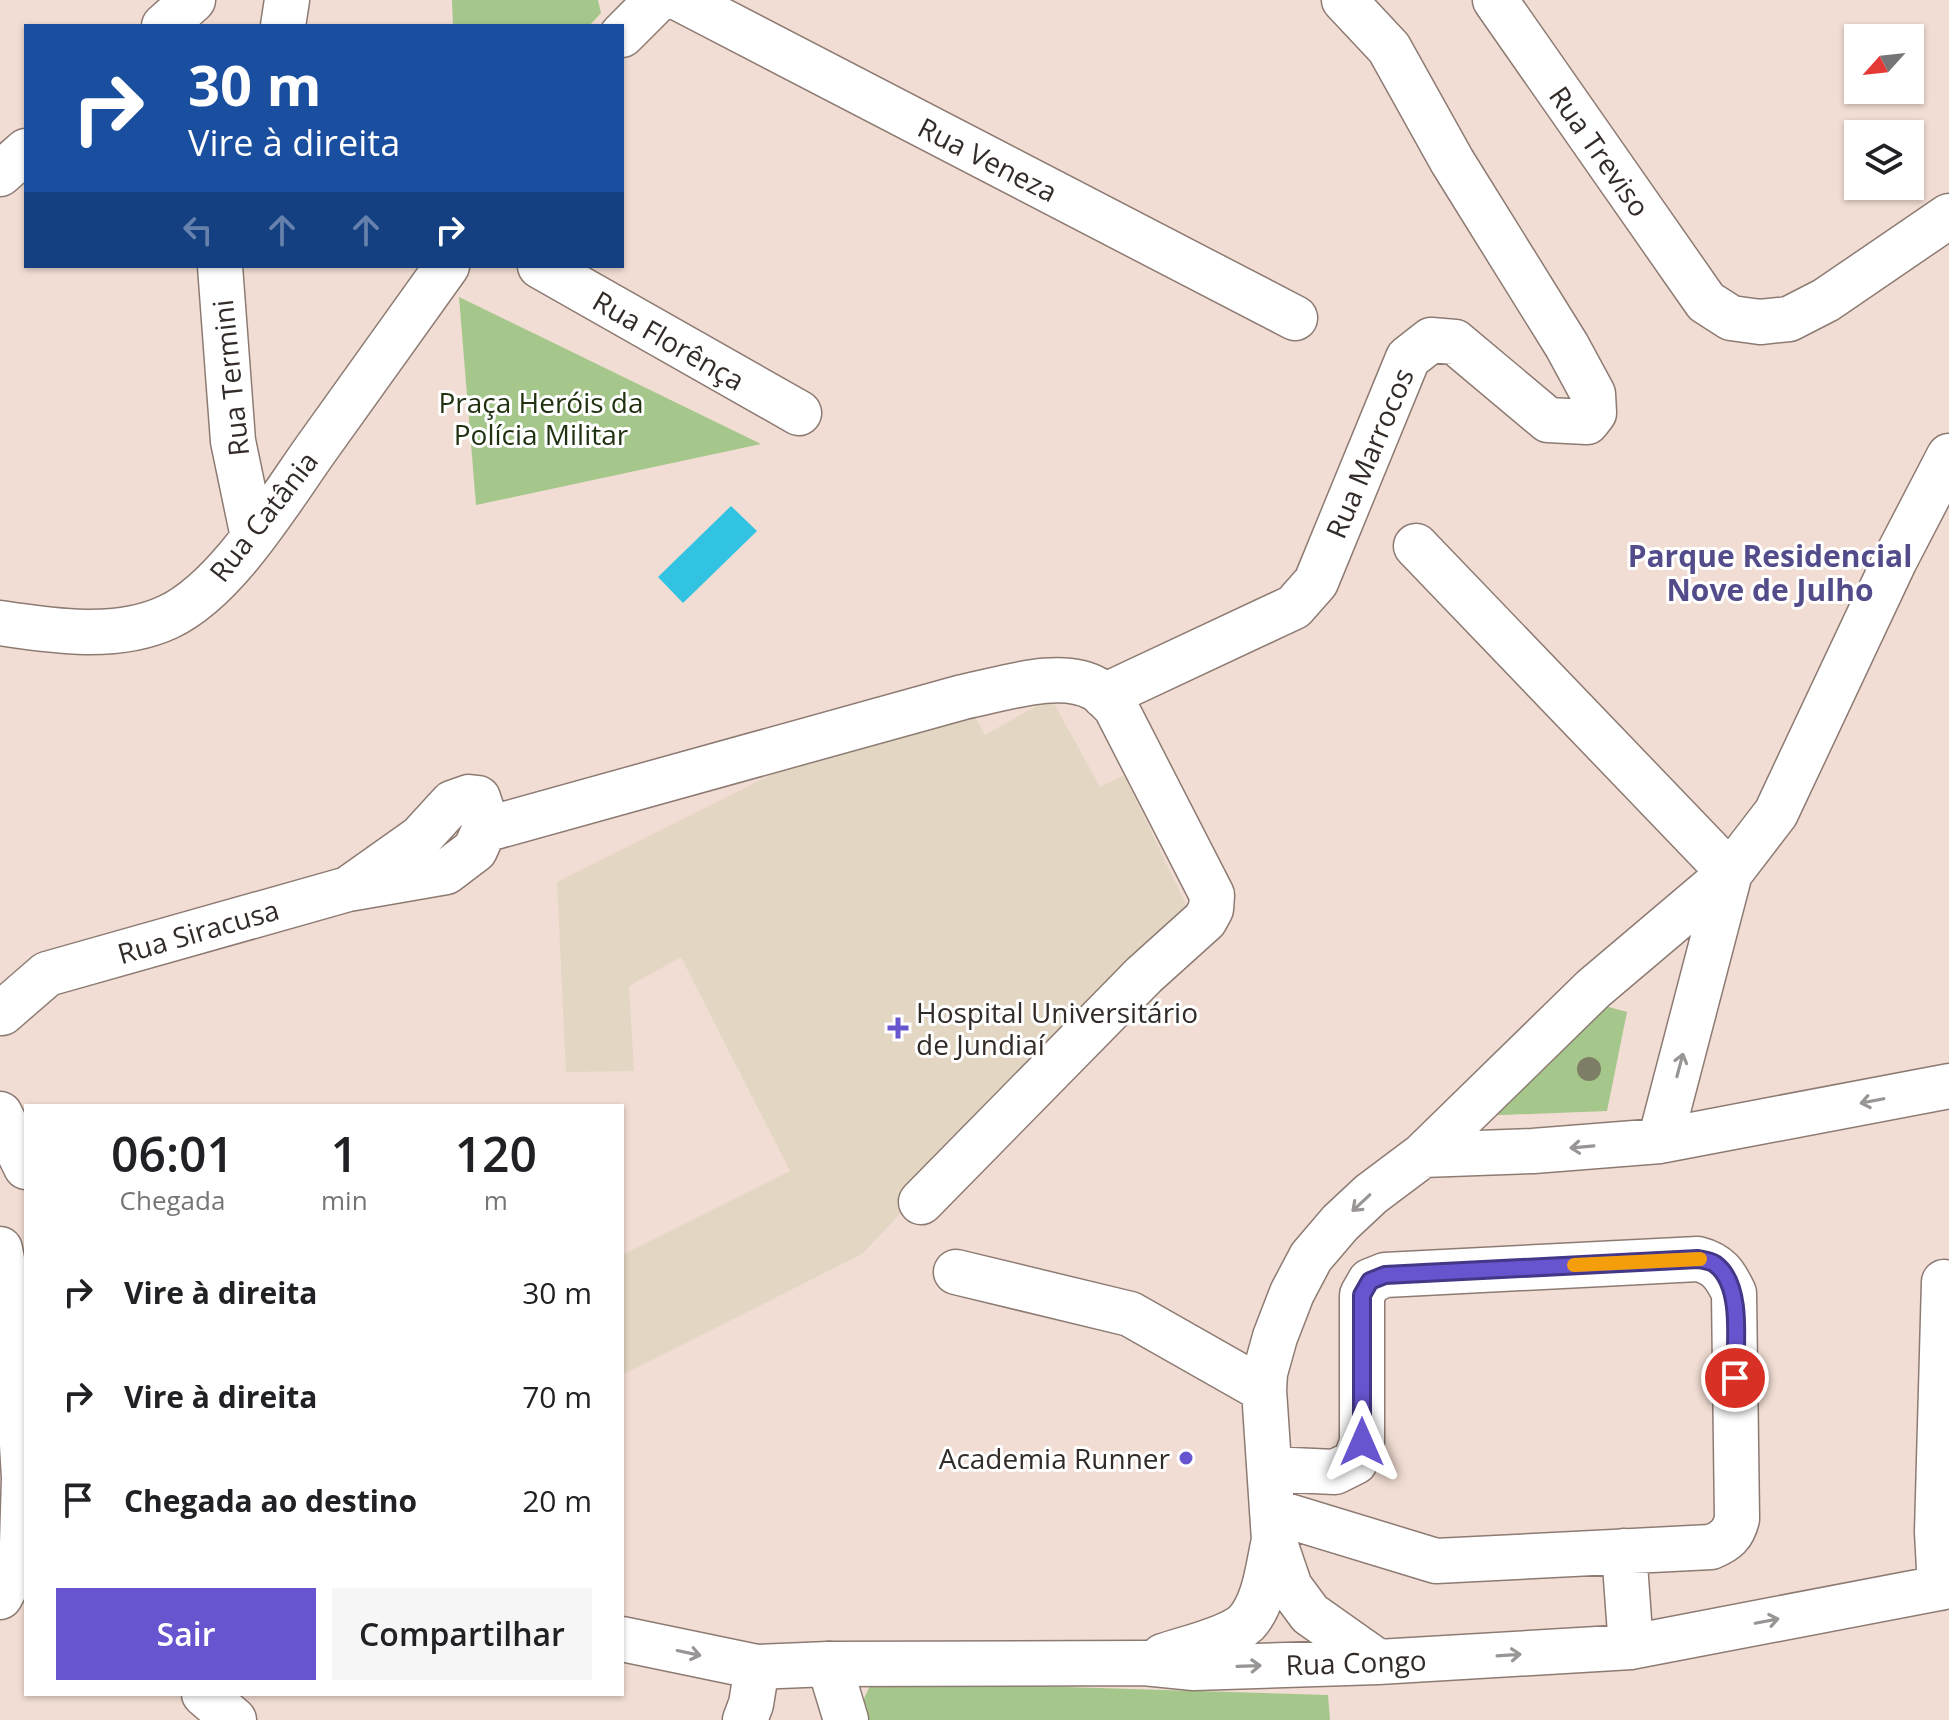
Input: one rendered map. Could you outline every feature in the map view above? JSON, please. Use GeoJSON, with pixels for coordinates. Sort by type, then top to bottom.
{"type":"FeatureCollection","features":[{"type":"Feature","properties":{"kind":"street"},"geometry":{"type":"LineString","coordinates":[[166,24],[193,0]]}},
{"type":"Feature","properties":{"kind":"street"},"geometry":{"type":"LineString","coordinates":[[283,24],[287,0]]}},
{"type":"Feature","properties":{"kind":"street"},"geometry":{"type":"LineString","coordinates":[[624,33],[657,0]]}},
{"type":"Feature","properties":{"kind":"street","name":"Rua Veneza"},"geometry":{"type":"LineString","coordinates":[[682,0],[1295,318]]}},
{"type":"Feature","properties":{"kind":"street","name":"Rua Marrocos"},"geometry":{"type":"LineString","coordinates":[[1104,696],[1294,607],[1316,582],[1408,358],[1431,340],[1455,342],[1548,420],[1587,422],[1594,413],[1593,394],[1567,346],[1460,174],[1389,48],[1344,0]]}},
{"type":"Feature","properties":{"kind":"street","name":"Rua Treviso"},"geometry":{"type":"LineString","coordinates":[[1495,0],[1706,302],[1731,318],[1760,322],[1789,319],[1826,300],[1949,216]]}},
{"type":"Feature","properties":{"kind":"street"},"geometry":{"type":"LineString","coordinates":[[0,174],[24,153]]}},
{"type":"Feature","properties":{"kind":"street","name":"Rua Termini"},"geometry":{"type":"LineString","coordinates":[[220,268],[233,441],[253,537]]}},
{"type":"Feature","properties":{"kind":"street","name":"Rua Catânia"},"geometry":{"type":"LineString","coordinates":[[0,623],[89,632],[167,618],[188,605],[212,585],[253,537],[446,268]]}},
{"type":"Feature","properties":{"kind":"street","name":"Rua Florênça"},"geometry":{"type":"LineString","coordinates":[[544,268],[799,413]]}},
{"type":"Feature","properties":{"kind":"street"},"geometry":{"type":"LineString","coordinates":[[1378,1662],[1310,1614],[1290,1587],[1272,1507],[1264,1390],[1265,1373],[1275,1337],[1292,1293],[1311,1257],[1340,1223],[1371,1194],[1423,1155],[1593,989],[1730,873],[1776,813],[1895,560],[1949,456]]}},
{"type":"Feature","properties":{"kind":"street"},"geometry":{"type":"LineString","coordinates":[[1416,546],[1730,873]]}},
{"type":"Feature","properties":{"kind":"street","name":"Rua Siracusa"},"geometry":{"type":"LineString","coordinates":[[0,1003],[47,974],[348,889],[420,838],[452,803],[469,797],[478,798],[484,830],[963,697],[1044,680],[1071,681],[1095,688],[1104,696]]}},
{"type":"Feature","properties":{"kind":"street"},"geometry":{"type":"LineString","coordinates":[[921,1202],[1144,975],[1205,920],[1211,909],[1212,895],[1115,706],[1104,696]]}},
{"type":"Feature","properties":{"kind":"street"},"geometry":{"type":"LineString","coordinates":[[1660,1141],[1730,873]]}},
{"type":"Feature","properties":{"kind":"street"},"geometry":{"type":"LineString","coordinates":[[1423,1155],[1533,1151],[1660,1141],[1949,1086]]}},
{"type":"Feature","properties":{"kind":"street"},"geometry":{"type":"LineString","coordinates":[[0,1114],[24,1163]]}},
{"type":"Feature","properties":{"kind":"street"},"geometry":{"type":"LineString","coordinates":[[0,1249],[24,1478],[22,1544],[15,1577]]}},
{"type":"Feature","properties":{"kind":"street"},"geometry":{"type":"LineString","coordinates":[[1698,1259],[1714,1263],[1727,1277],[1734,1293],[1737,1519],[1734,1531],[1724,1542],[1711,1547],[1436,1561],[1272,1507],[1355,1462],[1362,1442],[1362,1295],[1370,1281],[1385,1275],[1698,1259]]}},
{"type":"Feature","properties":{"kind":"street"},"geometry":{"type":"LineString","coordinates":[[956,1272],[1130,1314],[1264,1390]]}},
{"type":"Feature","properties":{"kind":"street"},"geometry":{"type":"LineString","coordinates":[[1944,1282],[1937,1532],[1944,1587]]}},
{"type":"Feature","properties":{"kind":"street"},"geometry":{"type":"LineString","coordinates":[[1144,1663],[1224,1635],[1246,1623],[1261,1596],[1272,1507]]}},
{"type":"Feature","properties":{"kind":"street"},"geometry":{"type":"LineString","coordinates":[[1624,1551],[1631,1647]]}},
{"type":"Feature","properties":{"kind":"street","name":"Rua Congo"},"geometry":{"type":"LineString","coordinates":[[624,1639],[757,1667],[1144,1663],[1194,1668],[1378,1662],[1631,1647],[1944,1587]]}},
{"type":"Feature","properties":{"kind":"street"},"geometry":{"type":"LineString","coordinates":[[829,1664],[846,1720]]}},
{"type":"Feature","properties":{"kind":"street"},"geometry":{"type":"LineString","coordinates":[[745,1720],[757,1667]]}},
{"type":"Feature","properties":{"kind":"street"},"geometry":{"type":"LineString","coordinates":[[206,1696],[234,1720]]}},
{"type":"Feature","properties":{"kind":"shaded area","name":"Hospital Universitário de Jundiaí"},"geometry":{"type":"Polygon","coordinates":[[[1051,698],[1100,787],[1124,775],[1189,911],[862,1254],[624,1374],[624,1254],[790,1171],[681,957],[629,986],[634,1071],[566,1072],[557,882],[837,742],[969,705],[985,735],[1051,698]]]}},
{"type":"Feature","properties":{"kind":"green space"},"geometry":{"type":"Polygon","coordinates":[[[452,0],[598,0],[601,13],[591,24],[453,24],[452,0]]]}},
{"type":"Feature","properties":{"kind":"green space","name":"Praça Heróis da Polícia Militar"},"geometry":{"type":"Polygon","coordinates":[[[459,297],[761,444],[476,505],[459,297]]]}},
{"type":"Feature","properties":{"kind":"green space"},"geometry":{"type":"Polygon","coordinates":[[[1605,1006],[1627,1012],[1607,1111],[1476,1116],[1605,1006]]]}},
{"type":"Feature","properties":{"kind":"green space"},"geometry":{"type":"Polygon","coordinates":[[[872,1681],[1328,1695],[1330,1720],[868,1720],[862,1703],[872,1681]]]}},
{"type":"Feature","properties":{"kind":"water"},"geometry":{"type":"Polygon","coordinates":[[[731,506],[757,531],[683,603],[658,577],[731,506]]]}},
{"type":"Feature","properties":{"kind":"slow traffic"},"geometry":{"type":"LineString","coordinates":[[1574,1265],[1700,1259]]}},
{"type":"Feature","properties":{"kind":"place","name":"Hospital Universitário de Jundiaí"},"geometry":{"type":"Point","coordinates":[898,1028]}},
{"type":"Feature","properties":{"kind":"place","name":"Academia Runner"},"geometry":{"type":"Point","coordinates":[1186,1458]}},
{"type":"Feature","properties":{"kind":"district","name":"Parque Residencial Nove de Julho"},"geometry":{"type":"Point","coordinates":[1770,572]}},
{"type":"Feature","properties":{"kind":"route"},"geometry":{"type":"LineString","coordinates":[[1362,1442],[1362,1295],[1370,1281],[1385,1275],[1698,1259],[1714,1263],[1727,1277],[1734,1293],[1735,1378]]}}]}
